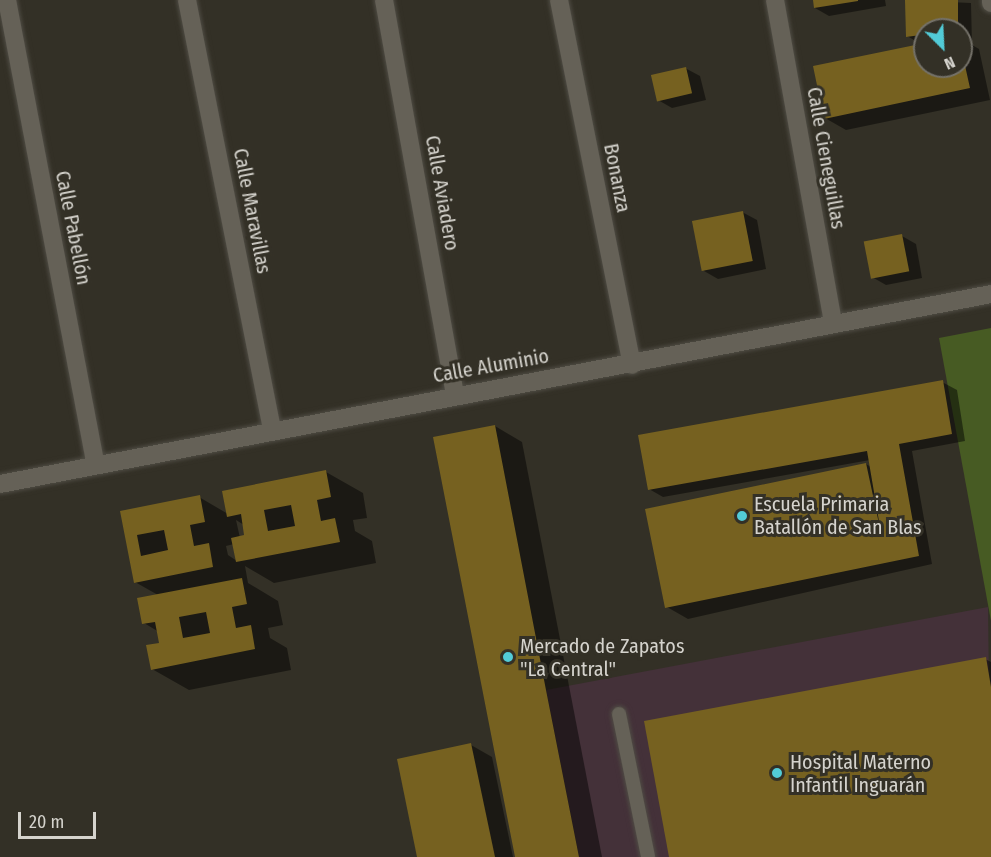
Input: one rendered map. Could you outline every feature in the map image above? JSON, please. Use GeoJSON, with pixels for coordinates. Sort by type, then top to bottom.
{"type":"FeatureCollection","features":[{"type":"Feature","properties":{"kind":"street","name":"Calle Pabellón"},"geometry":{"type":"LineString","coordinates":[[7,0],[96,465]]}},
{"type":"Feature","properties":{"kind":"street","name":"Calle Maravillas"},"geometry":{"type":"LineString","coordinates":[[187,0],[272,430]]}},
{"type":"Feature","properties":{"kind":"street","name":"Calle Aviadero"},"geometry":{"type":"LineString","coordinates":[[384,0],[455,394]]}},
{"type":"Feature","properties":{"kind":"street","name":"Bonanza"},"geometry":{"type":"LineString","coordinates":[[558,0],[632,364]]}},
{"type":"Feature","properties":{"kind":"street","name":"Calle Cieneguillas"},"geometry":{"type":"LineString","coordinates":[[775,0],[833,323]]}},
{"type":"Feature","properties":{"kind":"street","name":"Calle Aluminio"},"geometry":{"type":"LineString","coordinates":[[0,484],[455,394],[632,364],[991,294]]}},
{"type":"Feature","properties":{"kind":"lane"},"geometry":{"type":"LineString","coordinates":[[619,714],[648,857]]}},
{"type":"Feature","properties":{"kind":"shaded area","name":"Hospital Materno Infantil Inguarán"},"geometry":{"type":"Polygon","coordinates":[[[988,607],[991,857],[579,857],[546,690],[988,607]]]}},
{"type":"Feature","properties":{"kind":"green space"},"geometry":{"type":"Polygon","coordinates":[[[991,328],[991,621],[939,338],[991,328]]]}},
{"type":"Feature","properties":{"kind":"building"},"geometry":{"type":"Polygon","coordinates":[[[813,0],[858,0],[858,1],[814,8],[813,0]]]}},
{"type":"Feature","properties":{"kind":"building"},"geometry":{"type":"Polygon","coordinates":[[[905,0],[958,0],[958,18],[913,18],[913,36],[906,37],[905,0]]]}},
{"type":"Feature","properties":{"kind":"building"},"geometry":{"type":"Polygon","coordinates":[[[913,45],[913,78],[968,78],[970,88],[824,119],[813,66],[913,45]]]}},
{"type":"Feature","properties":{"kind":"building"},"geometry":{"type":"Polygon","coordinates":[[[686,67],[692,93],[657,101],[651,75],[686,67]]]}},
{"type":"Feature","properties":{"kind":"building"},"geometry":{"type":"Polygon","coordinates":[[[743,211],[753,261],[702,271],[692,221],[743,211]]]}},
{"type":"Feature","properties":{"kind":"building"},"geometry":{"type":"Polygon","coordinates":[[[902,234],[909,271],[871,279],[864,241],[902,234]]]}},
{"type":"Feature","properties":{"kind":"building"},"geometry":{"type":"Polygon","coordinates":[[[943,380],[952,434],[899,444],[919,556],[665,608],[645,509],[866,463],[881,533],[867,451],[648,490],[638,435],[943,380]]]}},
{"type":"Feature","properties":{"kind":"building","name":"Mercado de Zapatos \"La Central\""},"geometry":{"type":"Polygon","coordinates":[[[495,425],[579,857],[515,857],[433,437],[495,425]]]}},
{"type":"Feature","properties":{"kind":"building"},"geometry":{"type":"Polygon","coordinates":[[[326,470],[331,497],[317,500],[321,521],[335,518],[340,542],[236,562],[231,538],[244,535],[241,514],[227,517],[222,491],[326,470]],[[291,505],[264,510],[268,531],[295,526],[291,505]]]}},
{"type":"Feature","properties":{"kind":"building"},"geometry":{"type":"Polygon","coordinates":[[[200,495],[205,522],[190,525],[194,546],[209,543],[213,567],[134,583],[120,511],[200,495]],[[164,530],[137,535],[141,556],[168,550],[164,530]]]}},
{"type":"Feature","properties":{"kind":"building"},"geometry":{"type":"Polygon","coordinates":[[[242,578],[247,604],[232,607],[236,628],[251,625],[255,649],[151,670],[146,645],[159,643],[155,622],[142,624],[137,598],[242,578]],[[206,612],[179,617],[183,638],[210,633],[206,612]]]}},
{"type":"Feature","properties":{"kind":"building","name":"Hospital Materno Infantil Inguarán"},"geometry":{"type":"Polygon","coordinates":[[[986,657],[991,687],[991,857],[669,857],[644,721],[986,657]]]}},
{"type":"Feature","properties":{"kind":"building"},"geometry":{"type":"Polygon","coordinates":[[[471,743],[495,857],[417,857],[397,759],[471,743]]]}},
{"type":"Feature","properties":{"kind":"place","name":"Escuela Primaria Batallón de San Blas"},"geometry":{"type":"Point","coordinates":[742,516]}},
{"type":"Feature","properties":{"kind":"place","name":"Mercado de Zapatos \"La Central\""},"geometry":{"type":"Point","coordinates":[508,657]}},
{"type":"Feature","properties":{"kind":"place","name":"Hospital Materno Infantil Inguarán"},"geometry":{"type":"Point","coordinates":[777,773]}}]}
